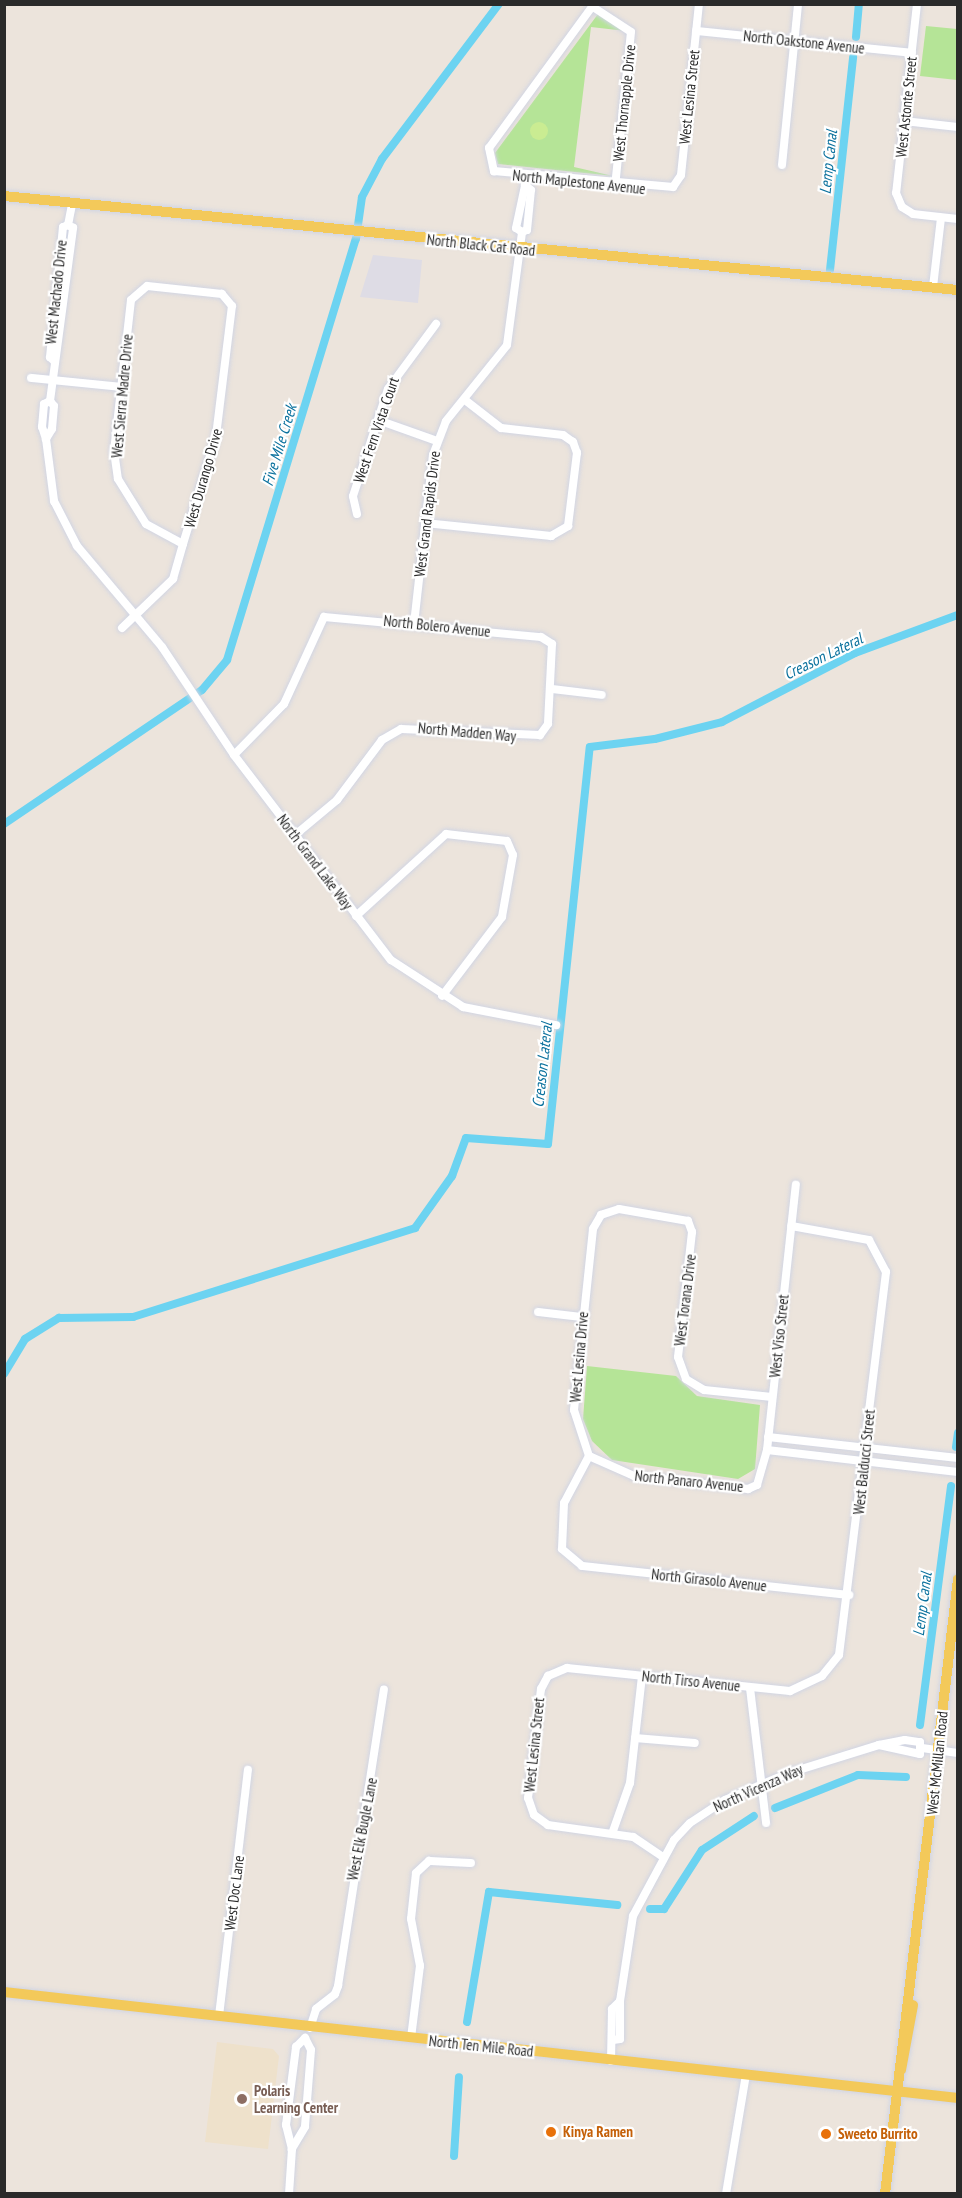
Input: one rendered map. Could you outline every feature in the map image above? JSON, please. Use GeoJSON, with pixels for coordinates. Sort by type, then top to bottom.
{"type":"FeatureCollection","features":[{"type":"Feature","properties":{"kind":"main road","name":"North Black Cat Road"},"geometry":{"type":"LineString","coordinates":[[4,196],[520,249],[957,290]]}},
{"type":"Feature","properties":{"kind":"main road","name":"West McMillan Road"},"geometry":{"type":"LineString","coordinates":[[885,2193],[924,1876],[957,1579]]}},
{"type":"Feature","properties":{"kind":"main road","name":"North Ten Mile Road"},"geometry":{"type":"LineString","coordinates":[[4,1992],[219,2016],[307,2031],[411,2038],[957,2098]]}},
{"type":"Feature","properties":{"kind":"street","name":"West Lesina Street"},"geometry":{"type":"LineString","coordinates":[[673,188],[681,175],[699,4]]}},
{"type":"Feature","properties":{"kind":"street"},"geometry":{"type":"LineString","coordinates":[[782,165],[798,4]]}},
{"type":"Feature","properties":{"kind":"street","name":"West Astonte Street"},"geometry":{"type":"LineString","coordinates":[[917,4],[896,193],[902,207],[941,218]]}},
{"type":"Feature","properties":{"kind":"street","name":"North Maplestone Avenue"},"geometry":{"type":"LineString","coordinates":[[593,6],[489,148],[488,163],[501,174],[526,181],[673,188]]}},
{"type":"Feature","properties":{"kind":"street","name":"West Thornapple Drive"},"geometry":{"type":"LineString","coordinates":[[593,6],[631,32],[615,186]]}},
{"type":"Feature","properties":{"kind":"street","name":"North Oakstone Avenue"},"geometry":{"type":"LineString","coordinates":[[696,31],[912,53]]}},
{"type":"Feature","properties":{"kind":"street"},"geometry":{"type":"LineString","coordinates":[[904,121],[957,127]]}},
{"type":"Feature","properties":{"kind":"street","name":"West Grand Rapids Drive"},"geometry":{"type":"LineString","coordinates":[[414,624],[437,441],[507,345],[522,232],[527,230],[531,190],[526,181]]}},
{"type":"Feature","properties":{"kind":"street","name":"West Machado Drive"},"geometry":{"type":"LineString","coordinates":[[72,204],[68,225],[74,228],[59,358],[54,361],[50,401],[44,404],[42,427],[46,439],[46,472],[62,523],[137,615]]}},
{"type":"Feature","properties":{"kind":"street"},"geometry":{"type":"LineString","coordinates":[[933,287],[941,218],[957,219]]}},
{"type":"Feature","properties":{"kind":"street","name":"West Sierra Madre Drive"},"geometry":{"type":"LineString","coordinates":[[183,544],[146,524],[118,479],[114,451],[131,300],[137,290],[147,286],[222,294],[232,306]]}},
{"type":"Feature","properties":{"kind":"street","name":"West Durango Drive"},"geometry":{"type":"LineString","coordinates":[[122,628],[165,591],[183,544],[216,436],[232,306]]}},
{"type":"Feature","properties":{"kind":"street","name":"West Fern Vista Court"},"geometry":{"type":"LineString","coordinates":[[357,514],[353,496],[398,368],[436,324]]}},
{"type":"Feature","properties":{"kind":"street"},"geometry":{"type":"LineString","coordinates":[[30,378],[121,387]]}},
{"type":"Feature","properties":{"kind":"street"},"geometry":{"type":"LineString","coordinates":[[425,523],[551,536],[564,532],[576,465],[573,442],[563,435],[501,428],[465,400]]}},
{"type":"Feature","properties":{"kind":"street"},"geometry":{"type":"LineString","coordinates":[[378,420],[437,441]]}},
{"type":"Feature","properties":{"kind":"street","name":"North Grand Lake Way"},"geometry":{"type":"LineString","coordinates":[[137,615],[234,755],[391,960],[442,996],[494,1017],[556,1025]]}},
{"type":"Feature","properties":{"kind":"street","name":"North Bolero Avenue"},"geometry":{"type":"LineString","coordinates":[[234,755],[284,704],[321,619],[414,624],[541,637],[552,644],[552,689]]}},
{"type":"Feature","properties":{"kind":"street"},"geometry":{"type":"LineString","coordinates":[[552,689],[602,695]]}},
{"type":"Feature","properties":{"kind":"street","name":"North Madden Way"},"geometry":{"type":"LineString","coordinates":[[295,835],[337,800],[382,740],[401,729],[540,735],[548,724],[552,689]]}},
{"type":"Feature","properties":{"kind":"street"},"geometry":{"type":"LineString","coordinates":[[356,916],[446,834],[499,837],[510,843],[513,855],[502,917],[442,996]]}},
{"type":"Feature","properties":{"kind":"street","name":"West Viso Street"},"geometry":{"type":"LineString","coordinates":[[757,1485],[767,1450],[796,1185]]}},
{"type":"Feature","properties":{"kind":"street","name":"West Lesina Drive"},"geometry":{"type":"LineString","coordinates":[[589,1456],[574,1410],[593,1229],[601,1215],[619,1209],[688,1221]]}},
{"type":"Feature","properties":{"kind":"street","name":"West Torana Drive"},"geometry":{"type":"LineString","coordinates":[[688,1221],[692,1232],[678,1358],[686,1379],[704,1390],[772,1397]]}},
{"type":"Feature","properties":{"kind":"street","name":"West Balducci Street"},"geometry":{"type":"LineString","coordinates":[[792,1226],[854,1233],[879,1252],[885,1272],[845,1638],[831,1669]]}},
{"type":"Feature","properties":{"kind":"street"},"geometry":{"type":"LineString","coordinates":[[538,1312],[582,1317]]}},
{"type":"Feature","properties":{"kind":"street"},"geometry":{"type":"LineString","coordinates":[[768,1437],[957,1458]]}},
{"type":"Feature","properties":{"kind":"street"},"geometry":{"type":"LineString","coordinates":[[767,1450],[957,1472]]}},
{"type":"Feature","properties":{"kind":"street","name":"North Panaro Avenue"},"geometry":{"type":"LineString","coordinates":[[589,1456],[634,1476],[748,1489],[757,1485]]}},
{"type":"Feature","properties":{"kind":"street","name":"North Girasolo Avenue"},"geometry":{"type":"LineString","coordinates":[[589,1456],[564,1503],[559,1539],[569,1561],[849,1595]]}},
{"type":"Feature","properties":{"kind":"street","name":"North Tirso Avenue"},"geometry":{"type":"LineString","coordinates":[[548,1676],[567,1668],[790,1691],[807,1687],[831,1669]]}},
{"type":"Feature","properties":{"kind":"street","name":"West Lesina Street"},"geometry":{"type":"LineString","coordinates":[[548,1676],[540,1689],[528,1798],[534,1815],[548,1825],[613,1831]]}},
{"type":"Feature","properties":{"kind":"street"},"geometry":{"type":"LineString","coordinates":[[642,1676],[627,1796],[613,1831],[663,1857]]}},
{"type":"Feature","properties":{"kind":"street"},"geometry":{"type":"LineString","coordinates":[[750,1688],[766,1822]]}},
{"type":"Feature","properties":{"kind":"street","name":"West Elk Bugle Lane"},"geometry":{"type":"LineString","coordinates":[[292,2149],[286,2125],[296,2048],[307,2031],[316,2009],[336,1994],[338,1986],[384,1690]]}},
{"type":"Feature","properties":{"kind":"street"},"geometry":{"type":"LineString","coordinates":[[635,1738],[695,1743]]}},
{"type":"Feature","properties":{"kind":"street","name":"North Vicenza Way"},"geometry":{"type":"LineString","coordinates":[[611,2061],[613,2040],[620,2039],[620,2001],[633,1916],[663,1857],[690,1822],[761,1785],[844,1752],[905,1740],[920,1742],[922,1748],[957,1753]]}},
{"type":"Feature","properties":{"kind":"street","name":"West Doc Lane"},"geometry":{"type":"LineString","coordinates":[[219,2016],[248,1770]]}},
{"type":"Feature","properties":{"kind":"street"},"geometry":{"type":"LineString","coordinates":[[411,2038],[420,1966],[411,1911],[423,1864],[471,1863]]}},
{"type":"Feature","properties":{"kind":"street"},"geometry":{"type":"LineString","coordinates":[[289,2193],[292,2149],[305,2127],[311,2050],[307,2031]]}},
{"type":"Feature","properties":{"kind":"street"},"geometry":{"type":"LineString","coordinates":[[726,2193],[746,2075]]}},
{"type":"Feature","properties":{"kind":"shaded area"},"geometry":{"type":"Polygon","coordinates":[[[373,255],[422,260],[418,303],[360,297],[373,255]]]}},
{"type":"Feature","properties":{"kind":"shaded area","name":"Polaris Learning Center"},"geometry":{"type":"Polygon","coordinates":[[[217,2042],[273,2049],[279,2056],[268,2149],[205,2142],[217,2042]]]}},
{"type":"Feature","properties":{"kind":"green space"},"geometry":{"type":"Polygon","coordinates":[[[598,14],[626,31],[591,27],[574,167],[613,176],[498,164],[495,153],[598,14]]]}},
{"type":"Feature","properties":{"kind":"green space"},"geometry":{"type":"Polygon","coordinates":[[[926,26],[957,29],[957,80],[920,76],[926,26]]]}},
{"type":"Feature","properties":{"kind":"green space"},"geometry":{"type":"Polygon","coordinates":[[[535,122],[543,122],[548,127],[546,138],[535,140],[530,135],[530,127],[535,122]]]}},
{"type":"Feature","properties":{"kind":"green space"},"geometry":{"type":"Polygon","coordinates":[[[587,1366],[676,1376],[697,1396],[760,1405],[755,1469],[738,1479],[612,1460],[592,1441],[583,1419],[587,1366]]]}},
{"type":"Feature","properties":{"kind":"waterway","name":"Five Mile Creek"},"geometry":{"type":"LineString","coordinates":[[4,824],[202,690],[227,660],[356,239],[362,197],[382,159],[499,4]]}},
{"type":"Feature","properties":{"kind":"waterway","name":"Lemp Canal"},"geometry":{"type":"LineString","coordinates":[[856,37],[859,4]]}},
{"type":"Feature","properties":{"kind":"waterway","name":"Lemp Canal"},"geometry":{"type":"LineString","coordinates":[[830,270],[853,57]]}},
{"type":"Feature","properties":{"kind":"waterway","name":"Creason Lateral"},"geometry":{"type":"LineString","coordinates":[[4,1374],[25,1339],[59,1318],[133,1317],[415,1228],[452,1176],[466,1138],[548,1144],[590,747],[655,739],[722,722],[855,653],[958,615]]}},
{"type":"Feature","properties":{"kind":"waterway","name":"Lemp Canal"},"geometry":{"type":"LineString","coordinates":[[956,1447],[958,1433]]}},
{"type":"Feature","properties":{"kind":"waterway","name":"Lemp Canal"},"geometry":{"type":"LineString","coordinates":[[920,1725],[951,1486]]}},
{"type":"Feature","properties":{"kind":"waterway"},"geometry":{"type":"LineString","coordinates":[[775,1808],[858,1775],[906,1777]]}},
{"type":"Feature","properties":{"kind":"waterway"},"geometry":{"type":"LineString","coordinates":[[650,1909],[664,1909],[702,1850],[754,1816]]}},
{"type":"Feature","properties":{"kind":"waterway"},"geometry":{"type":"LineString","coordinates":[[467,2022],[489,1892],[617,1905]]}},
{"type":"Feature","properties":{"kind":"waterway"},"geometry":{"type":"LineString","coordinates":[[454,2156],[459,2077]]}},
{"type":"Feature","properties":{"kind":"place","name":"Polaris Learning Center"},"geometry":{"type":"Point","coordinates":[242,2099]}},
{"type":"Feature","properties":{"kind":"place","name":"Kinya Ramen"},"geometry":{"type":"Point","coordinates":[551,2132]}},
{"type":"Feature","properties":{"kind":"place","name":"Sweeto Burrito"},"geometry":{"type":"Point","coordinates":[826,2134]}}]}
